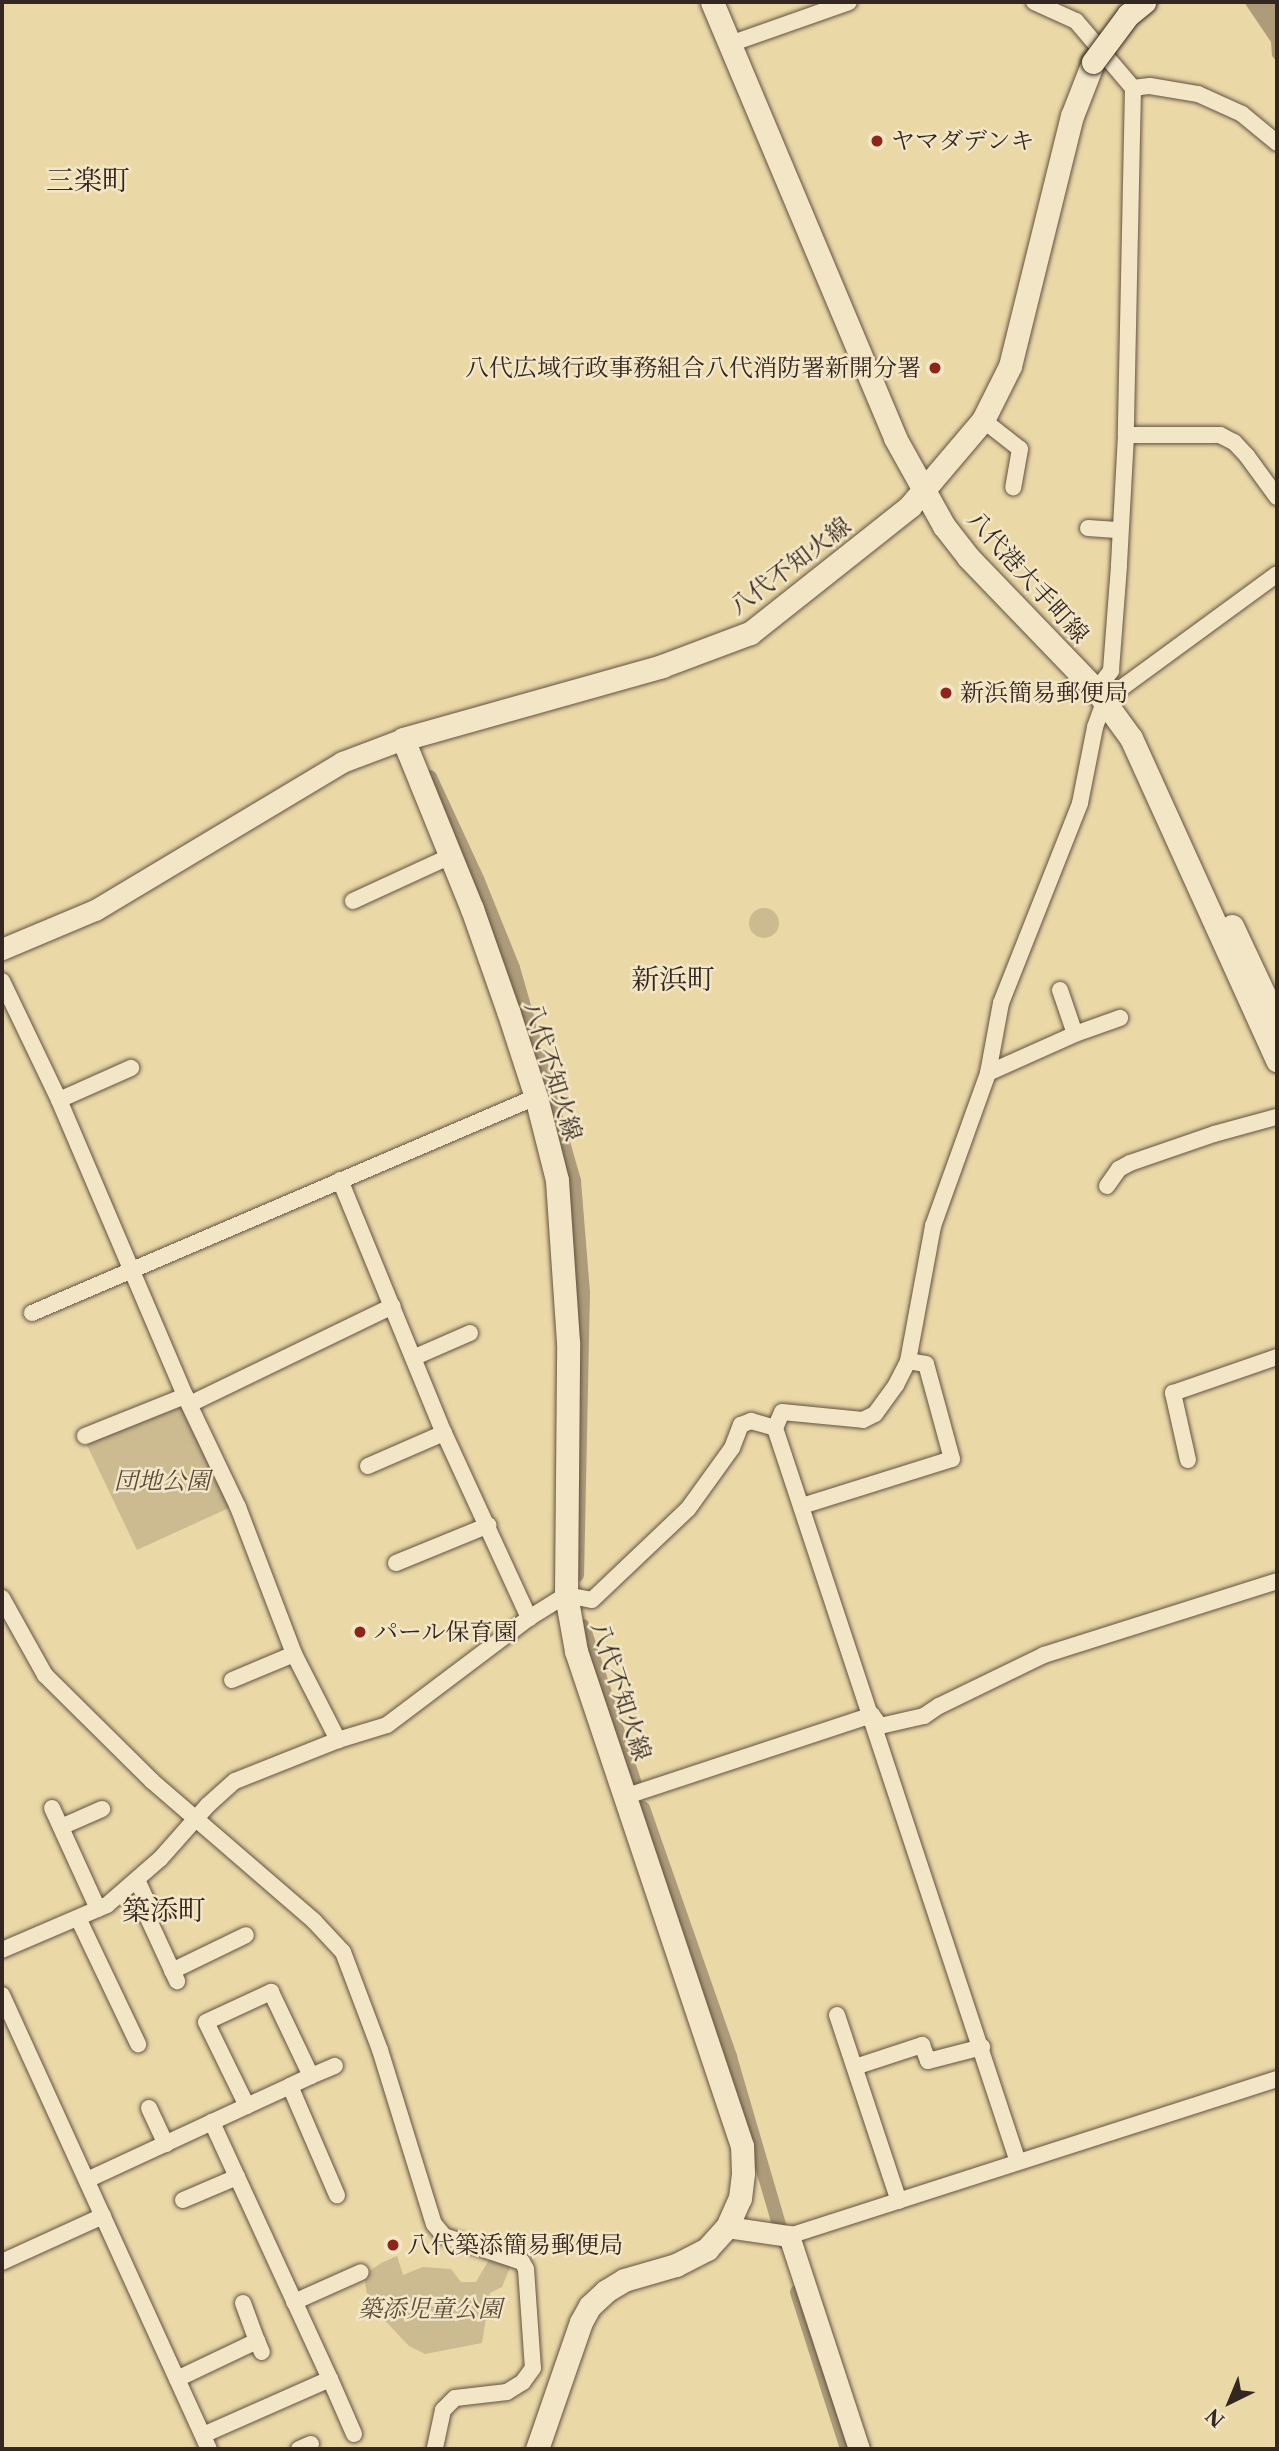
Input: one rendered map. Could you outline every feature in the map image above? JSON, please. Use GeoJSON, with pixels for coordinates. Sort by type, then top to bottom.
{"type":"FeatureCollection","features":[{"type":"Feature","properties":{"kind":"main road","name":"八代港大手町線"},"geometry":{"type":"LineString","coordinates":[[712,2],[737,42]]}},
{"type":"Feature","properties":{"kind":"main road","name":"八代港大手町線"},"geometry":{"type":"LineString","coordinates":[[727,2],[737,42],[895,438],[930,486],[944,526],[968,557],[1105,691],[1141,730],[1277,1022]]}},
{"type":"Feature","properties":{"kind":"main road","name":"八代不知火線"},"geometry":{"type":"LineString","coordinates":[[537,2449],[581,2322],[590,2306],[606,2291],[624,2280],[692,2258],[706,2249],[727,2227],[740,2198],[742,2146],[627,1796],[576,1651],[566,1595],[569,1342],[557,1180],[536,1097],[495,972],[403,739],[662,666],[750,633],[930,486],[984,420],[1010,366],[1072,116],[1093,62],[1128,15],[1144,2]]}},
{"type":"Feature","properties":{"kind":"main road","name":"八代港大手町線"},"geometry":{"type":"LineString","coordinates":[[1105,691],[1131,738],[1277,1060]]}},
{"type":"Feature","properties":{"kind":"street"},"geometry":{"type":"LineString","coordinates":[[737,42],[806,15],[849,2]]}},
{"type":"Feature","properties":{"kind":"street"},"geometry":{"type":"LineString","coordinates":[[1018,2162],[775,1428],[782,1412],[863,1420],[876,1414],[897,1385],[908,1361],[933,1226],[988,1073],[1001,1003],[1080,803],[1095,727],[1111,671],[1126,435],[1133,88],[1076,21],[1034,2]]}},
{"type":"Feature","properties":{"kind":"street"},"geometry":{"type":"LineString","coordinates":[[1133,88],[1150,86],[1198,94],[1242,114],[1277,144]]}},
{"type":"Feature","properties":{"kind":"street"},"geometry":{"type":"LineString","coordinates":[[984,420],[1020,449],[1013,486]]}},
{"type":"Feature","properties":{"kind":"street"},"geometry":{"type":"LineString","coordinates":[[1126,435],[1220,435],[1234,442],[1247,456],[1277,497]]}},
{"type":"Feature","properties":{"kind":"street"},"geometry":{"type":"LineString","coordinates":[[1088,527],[1120,530]]}},
{"type":"Feature","properties":{"kind":"street"},"geometry":{"type":"LineString","coordinates":[[1105,691],[1277,574]]}},
{"type":"Feature","properties":{"kind":"street"},"geometry":{"type":"LineString","coordinates":[[2,949],[95,910],[342,762],[403,739]]}},
{"type":"Feature","properties":{"kind":"street"},"geometry":{"type":"LineString","coordinates":[[352,901],[451,856]]}},
{"type":"Feature","properties":{"kind":"street"},"geometry":{"type":"LineString","coordinates":[[2,981],[59,1100],[188,1400],[238,1507],[295,1654],[338,1740]]}},
{"type":"Feature","properties":{"kind":"street"},"geometry":{"type":"LineString","coordinates":[[1060,989],[1075,1034]]}},
{"type":"Feature","properties":{"kind":"street"},"geometry":{"type":"LineString","coordinates":[[988,1073],[1075,1034],[1120,1018]]}},
{"type":"Feature","properties":{"kind":"street"},"geometry":{"type":"LineString","coordinates":[[59,1100],[131,1068]]}},
{"type":"Feature","properties":{"kind":"street"},"geometry":{"type":"LineString","coordinates":[[32,1313],[536,1097]]}},
{"type":"Feature","properties":{"kind":"street"},"geometry":{"type":"LineString","coordinates":[[1107,1186],[1119,1169],[1130,1163],[1214,1134],[1277,1119]]}},
{"type":"Feature","properties":{"kind":"street"},"geometry":{"type":"LineString","coordinates":[[340,1180],[444,1433],[489,1525],[529,1618]]}},
{"type":"Feature","properties":{"kind":"street"},"geometry":{"type":"LineString","coordinates":[[85,1436],[188,1400],[393,1306]]}},
{"type":"Feature","properties":{"kind":"street"},"geometry":{"type":"LineString","coordinates":[[415,1357],[470,1334]]}},
{"type":"Feature","properties":{"kind":"street"},"geometry":{"type":"LineString","coordinates":[[1188,1460],[1172,1393],[1277,1357]]}},
{"type":"Feature","properties":{"kind":"street"},"geometry":{"type":"LineString","coordinates":[[802,1506],[952,1459],[926,1364],[908,1361]]}},
{"type":"Feature","properties":{"kind":"street"},"geometry":{"type":"LineString","coordinates":[[2,1950],[98,1909],[160,1859],[235,1781],[338,1740],[387,1725],[529,1618],[566,1595],[592,1600],[688,1509],[732,1448],[741,1425],[751,1422],[775,1428]]}},
{"type":"Feature","properties":{"kind":"street"},"geometry":{"type":"LineString","coordinates":[[368,1466],[444,1433]]}},
{"type":"Feature","properties":{"kind":"street"},"geometry":{"type":"LineString","coordinates":[[396,1563],[489,1525]]}},
{"type":"Feature","properties":{"kind":"street"},"geometry":{"type":"LineString","coordinates":[[872,1715],[880,1726],[924,1716],[939,1706],[1044,1655],[1277,1581]]}},
{"type":"Feature","properties":{"kind":"street"},"geometry":{"type":"LineString","coordinates":[[2,1600],[46,1675],[152,1781],[314,1920],[343,1952],[380,2050],[434,2224],[444,2236],[522,2262],[526,2270],[533,2368],[523,2382],[506,2392],[455,2398],[443,2410],[435,2449]]}},
{"type":"Feature","properties":{"kind":"street"},"geometry":{"type":"LineString","coordinates":[[232,1680],[295,1654]]}},
{"type":"Feature","properties":{"kind":"street"},"geometry":{"type":"LineString","coordinates":[[627,1796],[872,1715]]}},
{"type":"Feature","properties":{"kind":"street"},"geometry":{"type":"LineString","coordinates":[[52,1808],[98,1909]]}},
{"type":"Feature","properties":{"kind":"street"},"geometry":{"type":"LineString","coordinates":[[61,1827],[102,1809]]}},
{"type":"Feature","properties":{"kind":"street"},"geometry":{"type":"LineString","coordinates":[[137,1880],[146,1899],[147,1916],[174,1976],[246,1935]]}},
{"type":"Feature","properties":{"kind":"street"},"geometry":{"type":"LineString","coordinates":[[78,1917],[138,2044]]}},
{"type":"Feature","properties":{"kind":"street"},"geometry":{"type":"LineString","coordinates":[[247,2106],[206,2022],[271,1992],[311,2076]]}},
{"type":"Feature","properties":{"kind":"street"},"geometry":{"type":"LineString","coordinates":[[2,1995],[206,2442],[330,2379]]}},
{"type":"Feature","properties":{"kind":"street"},"geometry":{"type":"LineString","coordinates":[[837,2015],[899,2201]]}},
{"type":"Feature","properties":{"kind":"street"},"geometry":{"type":"LineString","coordinates":[[855,2067],[922,2045],[928,2061],[982,2047]]}},
{"type":"Feature","properties":{"kind":"street"},"geometry":{"type":"LineString","coordinates":[[87,2180],[335,2066]]}},
{"type":"Feature","properties":{"kind":"street"},"geometry":{"type":"LineString","coordinates":[[727,2227],[789,2236],[1277,2079]]}},
{"type":"Feature","properties":{"kind":"street"},"geometry":{"type":"LineString","coordinates":[[290,2086],[337,2195]]}},
{"type":"Feature","properties":{"kind":"street"},"geometry":{"type":"LineString","coordinates":[[149,2108],[166,2144]]}},
{"type":"Feature","properties":{"kind":"street"},"geometry":{"type":"LineString","coordinates":[[212,2122],[354,2434]]}},
{"type":"Feature","properties":{"kind":"street"},"geometry":{"type":"LineString","coordinates":[[183,2200],[237,2177]]}},
{"type":"Feature","properties":{"kind":"street"},"geometry":{"type":"LineString","coordinates":[[2,2262],[103,2216]]}},
{"type":"Feature","properties":{"kind":"street"},"geometry":{"type":"LineString","coordinates":[[789,2236],[859,2449]]}},
{"type":"Feature","properties":{"kind":"street"},"geometry":{"type":"LineString","coordinates":[[295,2302],[360,2272]]}},
{"type":"Feature","properties":{"kind":"street"},"geometry":{"type":"LineString","coordinates":[[177,2379],[260,2346],[243,2303]]}},
{"type":"Feature","properties":{"kind":"green space"},"geometry":{"type":"Polygon","coordinates":[[[764,908],[775,912],[779,923],[775,934],[764,938],[753,934],[749,923],[753,912],[764,908]]]}},
{"type":"Feature","properties":{"kind":"green space","name":"団地公園"},"geometry":{"type":"Polygon","coordinates":[[[182,1407],[233,1506],[137,1550],[86,1443],[182,1407]]]}},
{"type":"Feature","properties":{"kind":"green space","name":"築添児童公園"},"geometry":{"type":"Polygon","coordinates":[[[397,2256],[403,2275],[423,2267],[451,2269],[461,2282],[476,2282],[490,2258],[513,2261],[502,2287],[490,2293],[482,2343],[425,2354],[409,2346],[368,2302],[364,2275],[397,2256]]]}},
{"type":"Feature","properties":{"kind":"shaded area"},"geometry":{"type":"Polygon","coordinates":[[[1244,2],[1277,2],[1277,62],[1272,56],[1271,42],[1244,2]]]}},
{"type":"Feature","properties":{"kind":"waterway"},"geometry":{"type":"LineString","coordinates":[[430,777],[478,881],[513,968],[574,1181],[583,1292],[577,1575]]}},
{"type":"Feature","properties":{"kind":"waterway"},"geometry":{"type":"LineString","coordinates":[[583,1626],[636,1787]]}},
{"type":"Feature","properties":{"kind":"waterway"},"geometry":{"type":"LineString","coordinates":[[643,1808],[730,2057],[784,2242]]}},
{"type":"Feature","properties":{"kind":"waterway"},"geometry":{"type":"LineString","coordinates":[[797,2292],[847,2449]]}},
{"type":"Feature","properties":{"kind":"place","name":"ヤマダデンキ"},"geometry":{"type":"Point","coordinates":[877,141]}},
{"type":"Feature","properties":{"kind":"place","name":"八代広域行政事務組合八代消防署新開分署"},"geometry":{"type":"Point","coordinates":[935,368]}},
{"type":"Feature","properties":{"kind":"place","name":"新浜簡易郵便局"},"geometry":{"type":"Point","coordinates":[946,693]}},
{"type":"Feature","properties":{"kind":"place","name":"パール保育園"},"geometry":{"type":"Point","coordinates":[360,1632]}},
{"type":"Feature","properties":{"kind":"place","name":"八代築添簡易郵便局"},"geometry":{"type":"Point","coordinates":[393,2245]}},
{"type":"Feature","properties":{"kind":"district","name":"三楽町"},"geometry":{"type":"Point","coordinates":[88,180]}},
{"type":"Feature","properties":{"kind":"district","name":"新浜町"},"geometry":{"type":"Point","coordinates":[673,979]}},
{"type":"Feature","properties":{"kind":"district","name":"築添町"},"geometry":{"type":"Point","coordinates":[164,1910]}}]}
